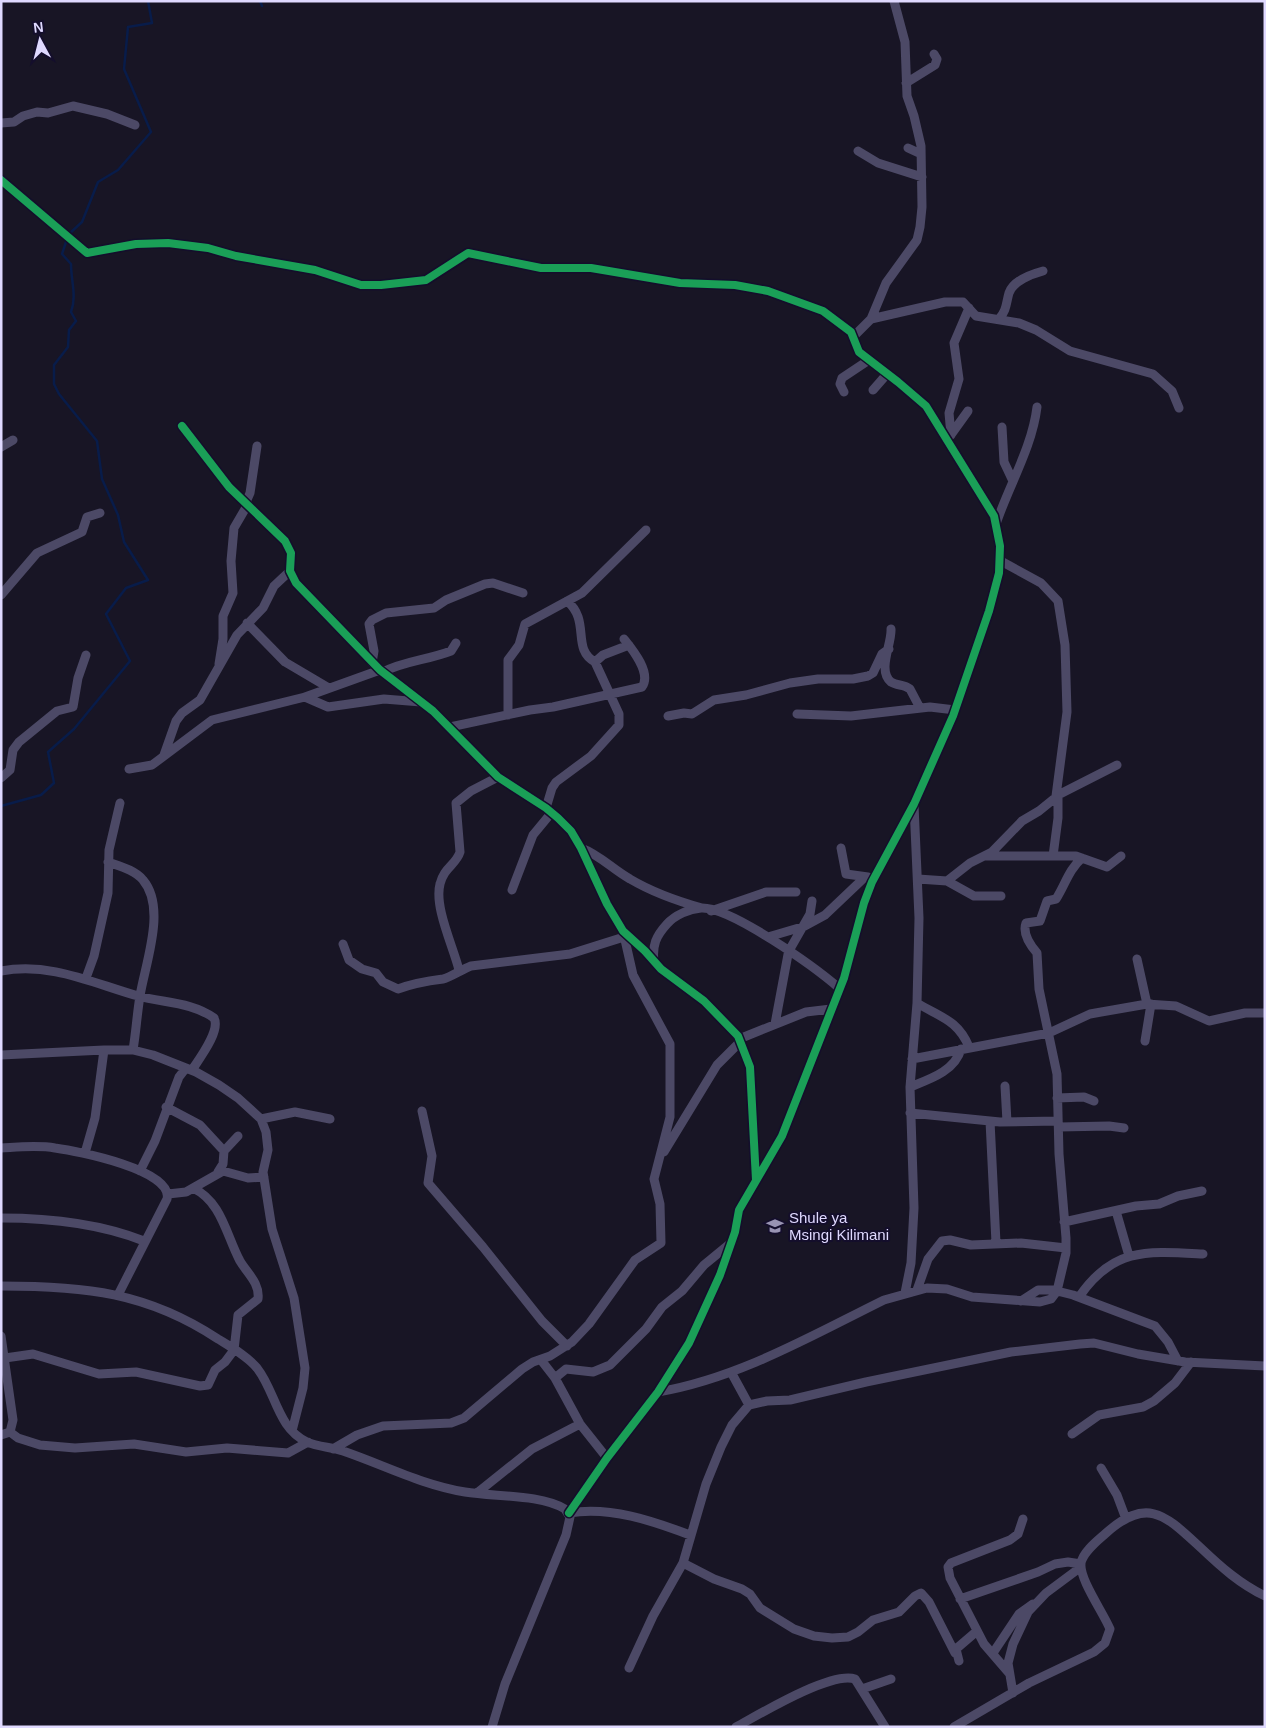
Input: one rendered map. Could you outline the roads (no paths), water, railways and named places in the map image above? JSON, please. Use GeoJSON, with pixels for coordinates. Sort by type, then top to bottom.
{"type":"FeatureCollection","features":[{"type":"Feature","properties":{"kind":"street"},"geometry":{"type":"LineString","coordinates":[[853,337],[871,319],[886,283],[916,240],[922,207],[921,154],[914,116],[907,96],[905,42],[894,1]]}},
{"type":"Feature","properties":{"kind":"street"},"geometry":{"type":"LineString","coordinates":[[906,83],[935,65],[937,59],[934,54]]}},
{"type":"Feature","properties":{"kind":"street"},"geometry":{"type":"LineString","coordinates":[[1,123],[14,122],[23,116],[37,112],[48,113],[72,106],[107,114],[136,125]]}},
{"type":"Feature","properties":{"kind":"street"},"geometry":{"type":"LineString","coordinates":[[908,148],[921,154]]}},
{"type":"Feature","properties":{"kind":"street"},"geometry":{"type":"LineString","coordinates":[[858,151],[878,163],[922,177]]}},
{"type":"Feature","properties":{"kind":"street"},"geometry":{"type":"LineString","coordinates":[[1,180],[87,253],[136,244],[168,243],[208,248],[236,256],[315,270],[361,284],[381,286],[426,280],[468,252],[541,268],[591,268],[680,283],[735,285],[768,291],[823,310],[847,327],[853,337],[855,348],[926,406],[994,516],[1000,546],[999,572],[989,611],[955,710],[914,804],[864,903],[839,988],[782,1136],[739,1210],[732,1241],[720,1275],[696,1329],[658,1392],[607,1458],[569,1513],[570,1521],[566,1535],[509,1675],[492,1727]]}},
{"type":"Feature","properties":{"kind":"street"},"geometry":{"type":"LineString","coordinates":[[999,319],[1007,308],[1011,288],[1021,280],[1043,270]]}},
{"type":"Feature","properties":{"kind":"street"},"geometry":{"type":"LineString","coordinates":[[871,319],[945,302],[962,302],[976,316],[1019,323],[1036,330],[1070,351],[1153,374],[1172,391],[1179,408]]}},
{"type":"Feature","properties":{"kind":"street"},"geometry":{"type":"LineString","coordinates":[[949,446],[951,435],[950,413],[959,379],[954,342],[969,308]]}},
{"type":"Feature","properties":{"kind":"street"},"geometry":{"type":"LineString","coordinates":[[844,392],[840,384],[842,378],[868,360]]}},
{"type":"Feature","properties":{"kind":"street"},"geometry":{"type":"LineString","coordinates":[[873,390],[887,374]]}},
{"type":"Feature","properties":{"kind":"street"},"geometry":{"type":"LineString","coordinates":[[996,524],[1012,480],[1030,441],[1037,407]]}},
{"type":"Feature","properties":{"kind":"street"},"geometry":{"type":"LineString","coordinates":[[951,435],[968,411]]}},
{"type":"Feature","properties":{"kind":"street"},"geometry":{"type":"LineString","coordinates":[[182,426],[215,471],[288,544],[291,554],[290,571],[296,583],[372,663],[422,702],[450,727],[498,777],[549,810],[571,831],[624,934],[633,975],[670,1044],[670,1117],[667,1136],[657,1162],[654,1182],[660,1204],[661,1243],[635,1260],[589,1324],[566,1346],[517,1372],[460,1421],[383,1426],[357,1435],[334,1449]]}},
{"type":"Feature","properties":{"kind":"street"},"geometry":{"type":"LineString","coordinates":[[1002,427],[1004,462],[1012,480]]}},
{"type":"Feature","properties":{"kind":"street"},"geometry":{"type":"LineString","coordinates":[[1,447],[13,440]]}},
{"type":"Feature","properties":{"kind":"street"},"geometry":{"type":"LineString","coordinates":[[218,669],[224,638],[223,616],[233,593],[231,561],[234,528],[250,494],[257,446]]}},
{"type":"Feature","properties":{"kind":"street"},"geometry":{"type":"LineString","coordinates":[[1,595],[36,553],[82,532],[87,517],[100,513]]}},
{"type":"Feature","properties":{"kind":"street"},"geometry":{"type":"LineString","coordinates":[[508,715],[508,660],[519,645],[525,624],[590,586],[646,530]]}},
{"type":"Feature","properties":{"kind":"street"},"geometry":{"type":"LineString","coordinates":[[999,560],[1041,583],[1058,601],[1064,645],[1067,712],[1057,796],[1058,818],[1053,856]]}},
{"type":"Feature","properties":{"kind":"street"},"geometry":{"type":"LineString","coordinates":[[164,755],[176,721],[182,712],[200,700],[237,635],[264,608],[274,586],[290,571]]}},
{"type":"Feature","properties":{"kind":"street"},"geometry":{"type":"LineString","coordinates":[[372,663],[374,651],[369,624],[377,616],[386,613],[434,608],[446,600],[485,584],[493,583],[523,593]]}},
{"type":"Feature","properties":{"kind":"street"},"geometry":{"type":"LineString","coordinates":[[512,890],[533,835],[549,810],[552,788],[556,782],[591,756],[619,725],[619,714],[610,693],[595,662],[582,648],[581,625],[567,601]]}},
{"type":"Feature","properties":{"kind":"street"},"geometry":{"type":"LineString","coordinates":[[247,623],[285,662],[329,688]]}},
{"type":"Feature","properties":{"kind":"street"},"geometry":{"type":"LineString","coordinates":[[891,629],[892,641],[885,664],[888,678],[895,684],[910,689],[920,708]]}},
{"type":"Feature","properties":{"kind":"street"},"geometry":{"type":"LineString","coordinates":[[450,727],[553,708],[610,693],[638,689],[645,683],[641,665],[626,642],[603,655],[595,662]]}},
{"type":"Feature","properties":{"kind":"street"},"geometry":{"type":"LineString","coordinates":[[129,769],[152,765],[188,740],[212,720],[304,697],[406,662],[424,660],[451,651],[456,643]]}},
{"type":"Feature","properties":{"kind":"street"},"geometry":{"type":"LineString","coordinates":[[668,716],[684,713],[692,714],[714,700],[753,694],[790,683],[818,679],[862,678],[873,673],[882,654],[889,649]]}},
{"type":"Feature","properties":{"kind":"street"},"geometry":{"type":"LineString","coordinates":[[1,778],[10,770],[13,750],[19,742],[58,711],[73,707],[78,678],[86,655]]}},
{"type":"Feature","properties":{"kind":"street"},"geometry":{"type":"LineString","coordinates":[[304,697],[328,707],[384,699],[422,702]]}},
{"type":"Feature","properties":{"kind":"street"},"geometry":{"type":"LineString","coordinates":[[797,714],[850,716],[930,706],[955,710]]}},
{"type":"Feature","properties":{"kind":"street"},"geometry":{"type":"LineString","coordinates":[[947,881],[970,862],[985,856],[998,847],[1022,821],[1039,811],[1057,796],[1104,770],[1118,765]]}},
{"type":"Feature","properties":{"kind":"street"},"geometry":{"type":"LineString","coordinates":[[459,970],[438,899],[444,873],[448,866],[458,858],[460,852],[456,803],[471,791],[498,777]]}},
{"type":"Feature","properties":{"kind":"street"},"geometry":{"type":"LineString","coordinates":[[86,978],[94,956],[108,893],[108,862],[120,803]]}},
{"type":"Feature","properties":{"kind":"street"},"geometry":{"type":"LineString","coordinates":[[905,1293],[911,1263],[914,1208],[910,1087],[917,1003],[918,879],[914,804]]}},
{"type":"Feature","properties":{"kind":"street"},"geometry":{"type":"LineString","coordinates":[[581,848],[600,857],[622,875],[648,888],[724,915],[768,937],[790,949],[839,988]]}},
{"type":"Feature","properties":{"kind":"street"},"geometry":{"type":"LineString","coordinates":[[841,848],[846,874],[875,878]]}},
{"type":"Feature","properties":{"kind":"street"},"geometry":{"type":"LineString","coordinates":[[985,856],[1082,858],[1107,867],[1121,856]]}},
{"type":"Feature","properties":{"kind":"street"},"geometry":{"type":"LineString","coordinates":[[658,1392],[730,1372],[832,1327],[884,1300],[905,1293],[927,1288],[947,1289],[972,1297],[1045,1302],[1057,1291],[1066,1248],[1057,1074],[1039,989],[1037,953],[1029,946],[1024,926],[1028,922],[1040,921],[1047,900],[1056,899],[1068,880],[1072,866],[1082,858]]}},
{"type":"Feature","properties":{"kind":"street"},"geometry":{"type":"LineString","coordinates":[[108,862],[142,878],[150,897],[154,928],[140,997],[133,1050]]}},
{"type":"Feature","properties":{"kind":"street"},"geometry":{"type":"LineString","coordinates":[[768,937],[802,928],[825,915],[865,877]]}},
{"type":"Feature","properties":{"kind":"street"},"geometry":{"type":"LineString","coordinates":[[918,879],[947,881],[974,896],[1002,896]]}},
{"type":"Feature","properties":{"kind":"street"},"geometry":{"type":"LineString","coordinates":[[654,962],[655,940],[671,920],[680,914],[706,909],[766,892],[796,892]]}},
{"type":"Feature","properties":{"kind":"street"},"geometry":{"type":"LineString","coordinates":[[775,1024],[782,998],[790,949],[810,914],[812,901]]}},
{"type":"Feature","properties":{"kind":"street"},"geometry":{"type":"LineString","coordinates":[[343,944],[349,960],[362,969],[376,973],[383,982],[395,989],[413,982],[425,983],[434,979],[447,978],[459,970],[570,954],[624,934]]}},
{"type":"Feature","properties":{"kind":"street"},"geometry":{"type":"LineString","coordinates":[[624,934],[645,951],[668,975],[704,1001],[726,1021],[740,1041],[750,1066],[756,1180]]}},
{"type":"Feature","properties":{"kind":"street"},"geometry":{"type":"LineString","coordinates":[[1137,959],[1149,1004],[1145,1040]]}},
{"type":"Feature","properties":{"kind":"street"},"geometry":{"type":"LineString","coordinates":[[1,971],[14,968],[45,970],[86,978],[140,997],[198,1009],[214,1018],[216,1022],[213,1035],[189,1069],[179,1077],[166,1107],[155,1141],[140,1171]]}},
{"type":"Feature","properties":{"kind":"street"},"geometry":{"type":"LineString","coordinates":[[910,1087],[951,1067],[965,1048],[960,1030],[953,1022],[917,1003]]}},
{"type":"Feature","properties":{"kind":"street"},"geometry":{"type":"LineString","coordinates":[[912,1059],[1049,1033],[1090,1014],[1149,1004],[1176,1006],[1209,1021],[1245,1013],[1265,1013]]}},
{"type":"Feature","properties":{"kind":"street"},"geometry":{"type":"LineString","coordinates":[[657,1162],[673,1140],[717,1065],[740,1041],[806,1012],[830,1009]]}},
{"type":"Feature","properties":{"kind":"street"},"geometry":{"type":"LineString","coordinates":[[85,1153],[95,1118],[104,1050]]}},
{"type":"Feature","properties":{"kind":"street"},"geometry":{"type":"LineString","coordinates":[[1,1055],[133,1050],[189,1069],[238,1098],[261,1119],[266,1132],[268,1147],[264,1166],[264,1178],[273,1234],[294,1298],[304,1361],[304,1388],[292,1432]]}},
{"type":"Feature","properties":{"kind":"street"},"geometry":{"type":"LineString","coordinates":[[1005,1086],[1007,1122]]}},
{"type":"Feature","properties":{"kind":"street"},"geometry":{"type":"LineString","coordinates":[[1058,1098],[1084,1097],[1094,1101]]}},
{"type":"Feature","properties":{"kind":"street"},"geometry":{"type":"LineString","coordinates":[[166,1107],[200,1125],[224,1151]]}},
{"type":"Feature","properties":{"kind":"street"},"geometry":{"type":"LineString","coordinates":[[422,1111],[432,1156],[428,1183],[484,1246],[542,1321],[566,1346]]}},
{"type":"Feature","properties":{"kind":"street"},"geometry":{"type":"LineString","coordinates":[[261,1119],[295,1112],[330,1118]]}},
{"type":"Feature","properties":{"kind":"street"},"geometry":{"type":"LineString","coordinates":[[910,1112],[990,1121],[1124,1128]]}},
{"type":"Feature","properties":{"kind":"street"},"geometry":{"type":"LineString","coordinates":[[990,1121],[996,1243]]}},
{"type":"Feature","properties":{"kind":"street"},"geometry":{"type":"LineString","coordinates":[[218,1172],[223,1164],[224,1151],[238,1136]]}},
{"type":"Feature","properties":{"kind":"street"},"geometry":{"type":"LineString","coordinates":[[1,1148],[44,1146],[85,1153],[140,1171],[163,1184],[168,1194]]}},
{"type":"Feature","properties":{"kind":"street"},"geometry":{"type":"LineString","coordinates":[[168,1194],[181,1193],[218,1172],[228,1171],[248,1178],[264,1178]]}},
{"type":"Feature","properties":{"kind":"street"},"geometry":{"type":"LineString","coordinates":[[4,1357],[33,1354],[99,1374],[136,1372],[205,1386],[209,1384],[215,1370],[225,1362],[234,1350],[238,1315],[258,1299],[258,1291],[240,1261],[220,1216],[207,1197],[192,1188]]}},
{"type":"Feature","properties":{"kind":"street"},"geometry":{"type":"LineString","coordinates":[[1064,1222],[1159,1204],[1184,1194],[1202,1191]]}},
{"type":"Feature","properties":{"kind":"street"},"geometry":{"type":"LineString","coordinates":[[118,1294],[168,1194]]}},
{"type":"Feature","properties":{"kind":"street"},"geometry":{"type":"LineString","coordinates":[[1116,1211],[1129,1256]]}},
{"type":"Feature","properties":{"kind":"street"},"geometry":{"type":"LineString","coordinates":[[1,1218],[43,1218],[125,1235],[144,1241]]}},
{"type":"Feature","properties":{"kind":"street"},"geometry":{"type":"LineString","coordinates":[[917,1290],[928,1259],[942,1241],[950,1240],[972,1245],[1021,1243],[1066,1248]]}},
{"type":"Feature","properties":{"kind":"street"},"geometry":{"type":"LineString","coordinates":[[555,1378],[566,1369],[593,1372],[610,1366],[646,1329],[662,1307],[682,1291],[704,1265],[732,1241]]}},
{"type":"Feature","properties":{"kind":"street"},"geometry":{"type":"LineString","coordinates":[[1079,1297],[1104,1269],[1122,1258],[1153,1253],[1203,1254]]}},
{"type":"Feature","properties":{"kind":"street"},"geometry":{"type":"LineString","coordinates":[[1,1286],[46,1286],[118,1294],[144,1302],[195,1324],[234,1350],[259,1370],[284,1421],[292,1432],[308,1442],[334,1449],[443,1488],[544,1501],[559,1505],[569,1513],[588,1510],[606,1511],[690,1535]]}},
{"type":"Feature","properties":{"kind":"street"},"geometry":{"type":"LineString","coordinates":[[1057,1291],[1079,1297],[1154,1326],[1168,1342],[1178,1361]]}},
{"type":"Feature","properties":{"kind":"street"},"geometry":{"type":"LineString","coordinates":[[1,1336],[13,1420],[6,1434],[40,1445],[75,1448],[134,1444],[186,1452],[227,1448],[288,1453],[308,1442]]}},
{"type":"Feature","properties":{"kind":"street"},"geometry":{"type":"LineString","coordinates":[[629,1668],[653,1616],[683,1563],[706,1484],[721,1447],[732,1425],[749,1405],[767,1401],[790,1400],[1011,1352],[1080,1344],[1100,1344],[1138,1354],[1178,1361],[1265,1366]]}},
{"type":"Feature","properties":{"kind":"street"},"geometry":{"type":"LineString","coordinates":[[541,1360],[555,1378],[580,1424],[607,1458]]}},
{"type":"Feature","properties":{"kind":"street"},"geometry":{"type":"LineString","coordinates":[[1072,1434],[1099,1415],[1143,1407],[1154,1401],[1175,1383],[1191,1362]]}},
{"type":"Feature","properties":{"kind":"street"},"geometry":{"type":"LineString","coordinates":[[730,1372],[749,1405]]}},
{"type":"Feature","properties":{"kind":"street"},"geometry":{"type":"LineString","coordinates":[[477,1493],[532,1449],[580,1424]]}},
{"type":"Feature","properties":{"kind":"street"},"geometry":{"type":"LineString","coordinates":[[1101,1468],[1117,1495],[1126,1519]]}},
{"type":"Feature","properties":{"kind":"street"},"geometry":{"type":"LineString","coordinates":[[1013,1693],[1008,1663],[1013,1644],[1028,1612],[1052,1588],[1081,1565],[1087,1551],[1126,1519],[1149,1513],[1165,1516],[1183,1530],[1233,1578],[1265,1596]]}},
{"type":"Feature","properties":{"kind":"street"},"geometry":{"type":"LineString","coordinates":[[1009,1673],[977,1631],[950,1578],[948,1567],[951,1563],[1010,1540],[1018,1534],[1023,1519]]}},
{"type":"Feature","properties":{"kind":"street"},"geometry":{"type":"LineString","coordinates":[[960,1599],[1038,1572],[1055,1564],[1068,1562],[1081,1565]]}},
{"type":"Feature","properties":{"kind":"street"},"geometry":{"type":"LineString","coordinates":[[683,1563],[714,1579],[742,1589],[750,1594],[760,1608],[794,1629],[814,1636],[848,1637],[873,1620],[899,1612],[915,1596],[921,1593],[929,1602],[936,1620],[957,1657],[957,1648],[977,1631]]}},
{"type":"Feature","properties":{"kind":"street"},"geometry":{"type":"LineString","coordinates":[[954,1727],[1013,1693],[1094,1652],[1108,1639],[1110,1629],[1081,1565]]}},
{"type":"Feature","properties":{"kind":"street"},"geometry":{"type":"LineString","coordinates":[[993,1653],[1019,1614],[1028,1605],[1036,1604]]}},
{"type":"Feature","properties":{"kind":"street"},"geometry":{"type":"LineString","coordinates":[[736,1727],[830,1681],[847,1676],[855,1679],[885,1727]]}},
{"type":"Feature","properties":{"kind":"street"},"geometry":{"type":"LineString","coordinates":[[862,1689],[892,1679]]}},
{"type":"Feature","properties":{"kind":"waterway"},"geometry":{"type":"LineString","coordinates":[[69,234],[82,222],[98,182],[118,170],[151,132],[124,69],[128,27],[152,23],[148,1]]}},
{"type":"Feature","properties":{"kind":"waterway"},"geometry":{"type":"LineString","coordinates":[[260,1],[262,6]]}},
{"type":"Feature","properties":{"kind":"waterway"},"geometry":{"type":"LineString","coordinates":[[1,806],[41,795],[54,783],[48,752],[74,729],[130,661],[106,614],[126,588],[148,580],[124,542],[118,515],[102,479],[97,441],[59,394],[54,384],[54,365],[68,347],[69,330],[76,321],[71,312],[74,294],[71,264],[62,254],[67,239]]}},
{"type":"Feature","properties":{"kind":"place","name":"Shule ya Msingi Kilimani"},"geometry":{"type":"Point","coordinates":[775,1226]}}]}
